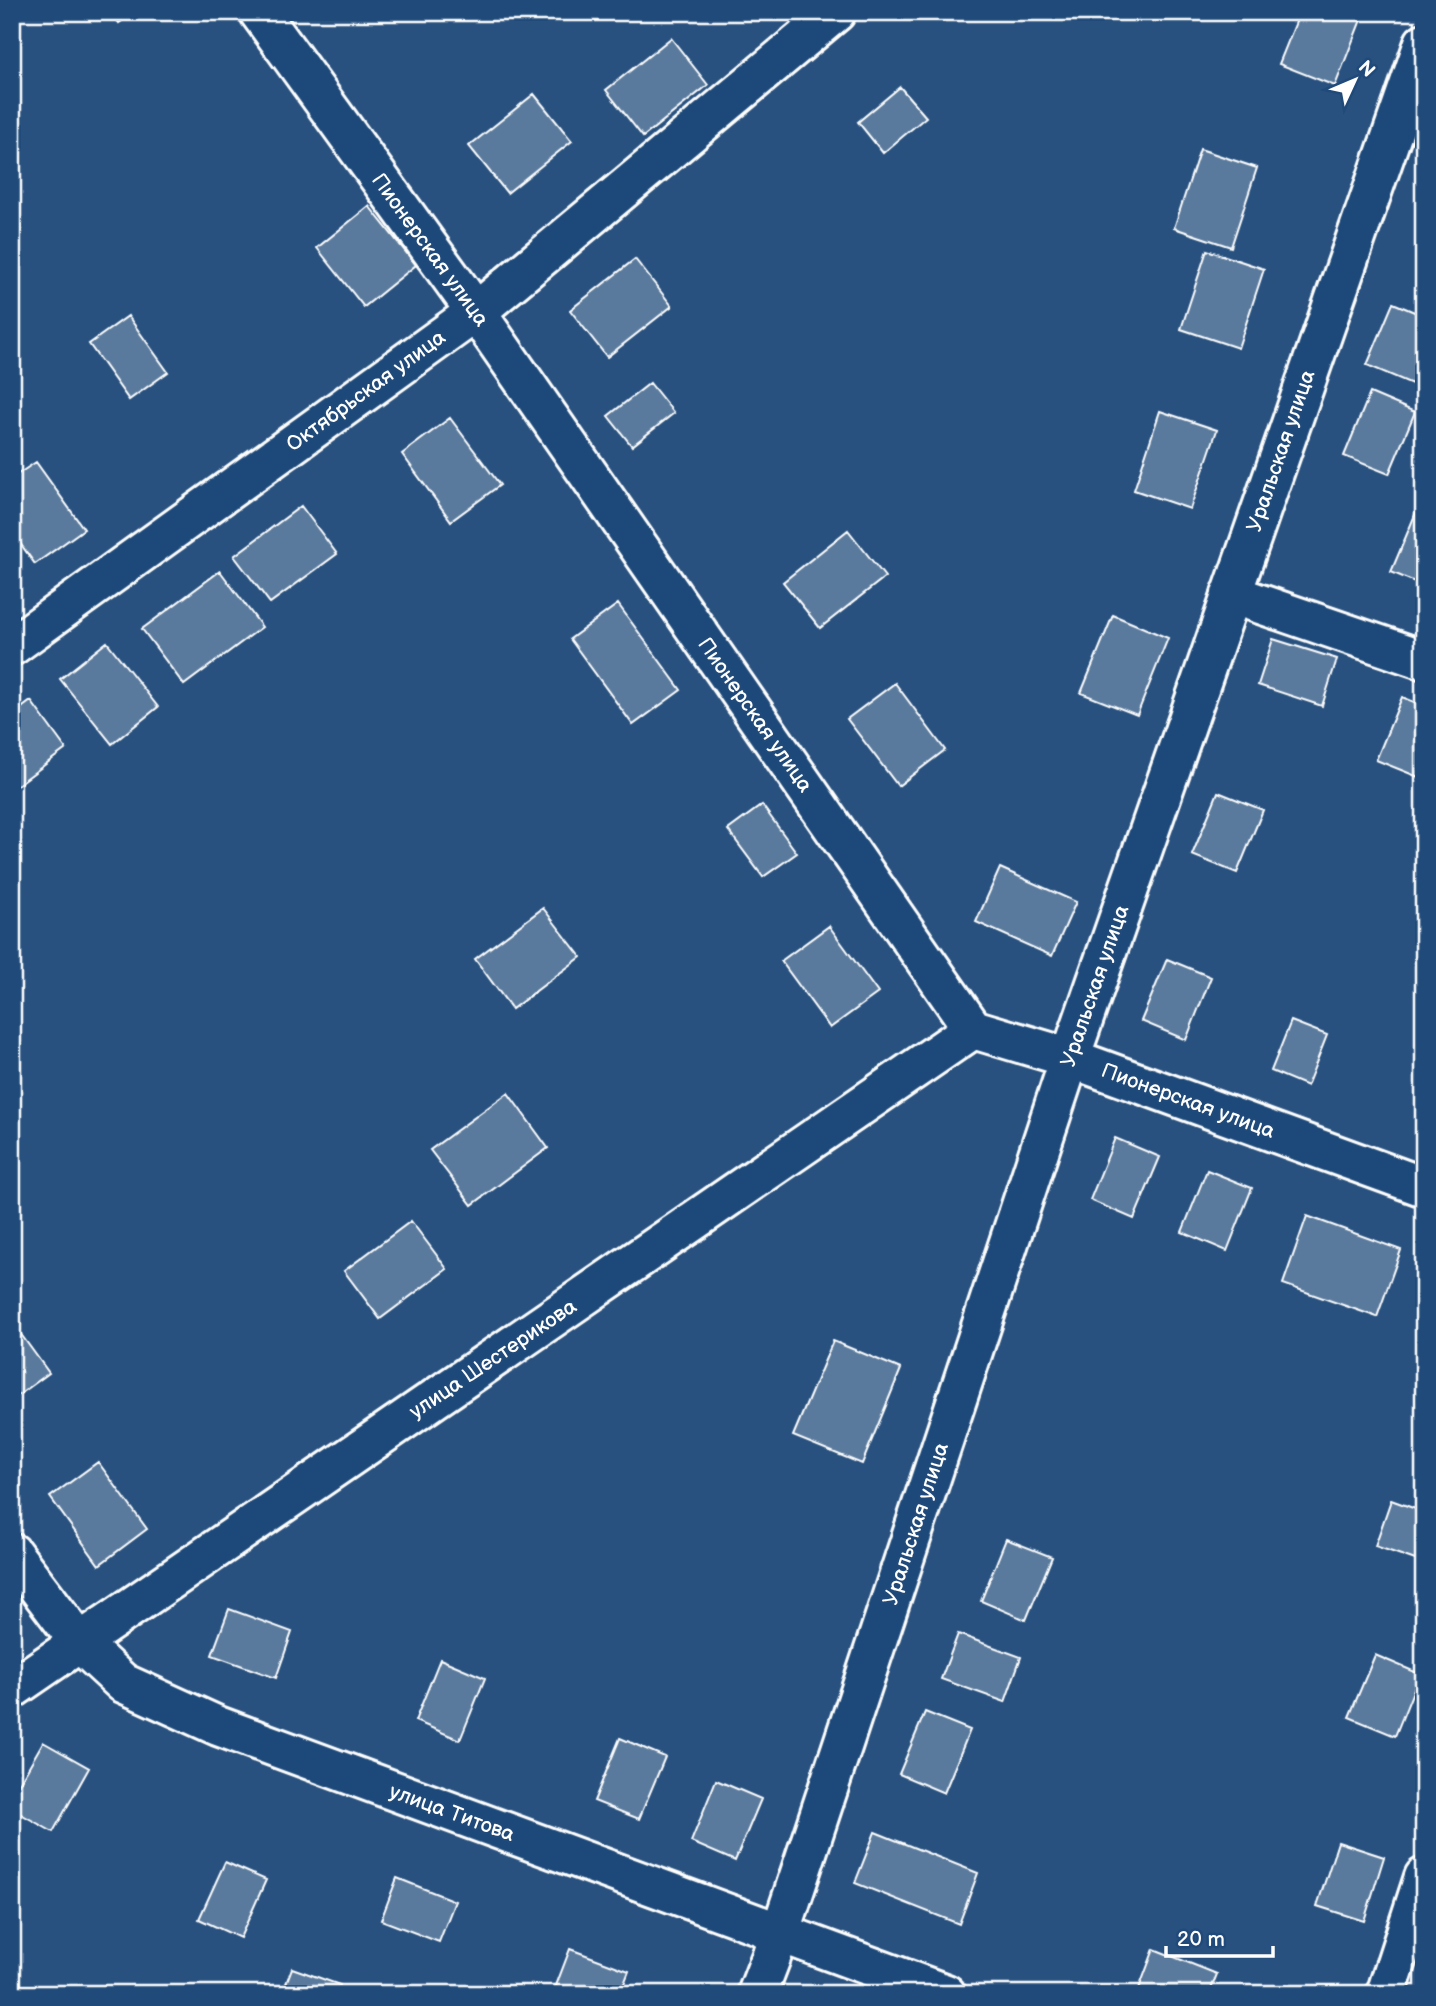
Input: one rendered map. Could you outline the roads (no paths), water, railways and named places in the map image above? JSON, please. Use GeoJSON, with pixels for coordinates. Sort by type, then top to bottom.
{"type":"FeatureCollection","features":[{"type":"Feature","properties":{"kind":"street","name":"Пионерская улица"},"geometry":{"type":"LineString","coordinates":[[259,12],[475,312],[973,1029],[1070,1058],[1424,1187]]}},
{"type":"Feature","properties":{"kind":"street","name":"Октябрьская улица"},"geometry":{"type":"LineString","coordinates":[[12,646],[475,312],[836,12]]}},
{"type":"Feature","properties":{"kind":"street","name":"Уральская улица"},"geometry":{"type":"LineString","coordinates":[[757,1994],[780,1934],[1070,1058],[1424,43]]}},
{"type":"Feature","properties":{"kind":"street"},"geometry":{"type":"LineString","coordinates":[[1231,594],[1424,660]]}},
{"type":"Feature","properties":{"kind":"street","name":"улица Шестерикова"},"geometry":{"type":"LineString","coordinates":[[12,1689],[973,1029]]}},
{"type":"Feature","properties":{"kind":"street","name":"улица Титова"},"geometry":{"type":"LineString","coordinates":[[12,1553],[79,1643],[123,1684],[218,1726],[946,1994]]}},
{"type":"Feature","properties":{"kind":"street"},"geometry":{"type":"LineString","coordinates":[[1386,1994],[1424,1877]]}}]}
